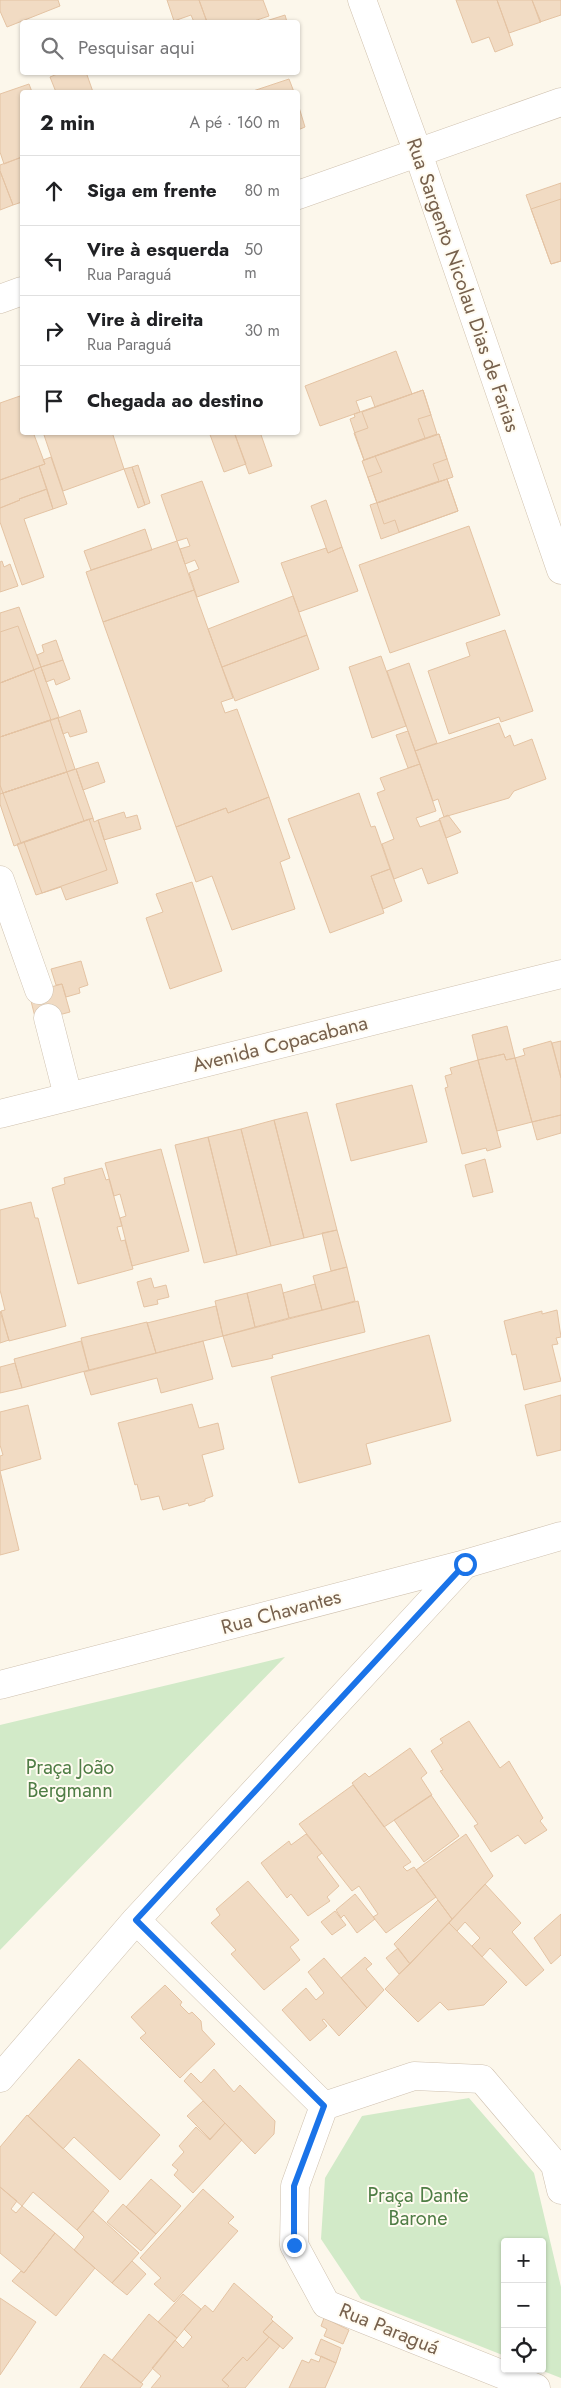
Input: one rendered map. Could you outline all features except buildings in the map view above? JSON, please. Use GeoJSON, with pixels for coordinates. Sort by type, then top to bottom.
{"type":"FeatureCollection","features":[{"type":"Feature","properties":{"kind":"street","name":"Rua Sargento Nicolau Dias de Farias"},"geometry":{"type":"LineString","coordinates":[[362,0],[418,153],[561,570]]}},
{"type":"Feature","properties":{"kind":"street"},"geometry":{"type":"LineString","coordinates":[[300,194],[561,102]]}},
{"type":"Feature","properties":{"kind":"street"},"geometry":{"type":"LineString","coordinates":[[0,299],[20,293]]}},
{"type":"Feature","properties":{"kind":"street"},"geometry":{"type":"LineString","coordinates":[[0,880],[39,990]]}},
{"type":"Feature","properties":{"kind":"street","name":"Avenida Copacabana"},"geometry":{"type":"LineString","coordinates":[[0,1114],[561,974]]}},
{"type":"Feature","properties":{"kind":"street"},"geometry":{"type":"LineString","coordinates":[[48,1018],[68,1096]]}},
{"type":"Feature","properties":{"kind":"street","name":"Rua Chavantes"},"geometry":{"type":"LineString","coordinates":[[0,1684],[465,1564],[561,1536]]}},
{"type":"Feature","properties":{"kind":"street"},"geometry":{"type":"LineString","coordinates":[[0,2078],[136,1920],[465,1564]]}},
{"type":"Feature","properties":{"kind":"street"},"geometry":{"type":"LineString","coordinates":[[136,1920],[324,2106],[414,2076],[482,2079],[555,2164],[561,2190]]}},
{"type":"Feature","properties":{"kind":"street","name":"Rua Paraguá"},"geometry":{"type":"LineString","coordinates":[[324,2106],[294,2186],[294,2245],[326,2304],[536,2388]]}},
{"type":"Feature","properties":{"kind":"green space","name":"Praça João Bergmann"},"geometry":{"type":"Polygon","coordinates":[[[285,1657],[0,1950],[0,1725],[285,1657]]]}},
{"type":"Feature","properties":{"kind":"green space","name":"Praça Dante Barone"},"geometry":{"type":"Polygon","coordinates":[[[469,2098],[534,2173],[561,2287],[561,2378],[546,2372],[546,2238],[501,2238],[501,2354],[361,2299],[321,2239],[325,2178],[362,2116],[469,2098]]]}},
{"type":"Feature","properties":{"kind":"route"},"geometry":{"type":"LineString","coordinates":[[294,2245],[294,2186],[324,2106],[136,1920],[465,1564]]}}]}
